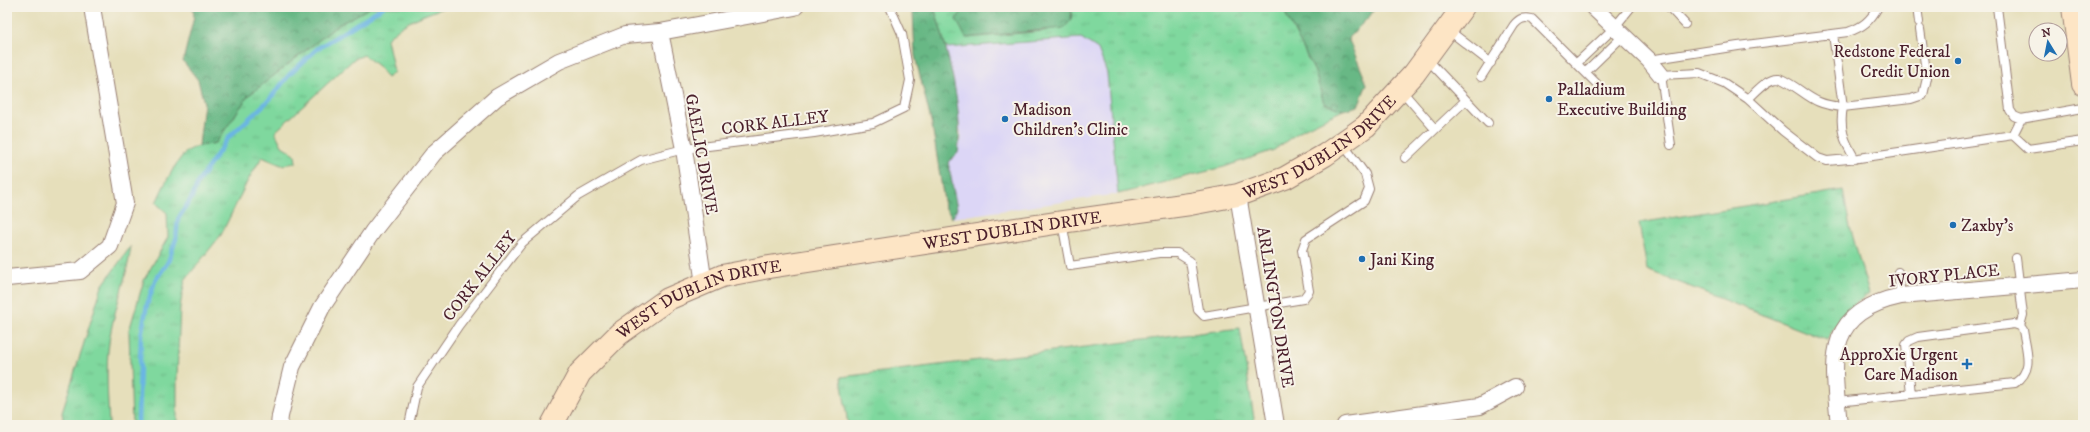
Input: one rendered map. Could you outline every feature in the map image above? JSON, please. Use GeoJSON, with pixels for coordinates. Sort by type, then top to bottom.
{"type":"FeatureCollection","features":[{"type":"Feature","properties":{"kind":"street"},"geometry":{"type":"LineString","coordinates":[[7,278],[80,271],[110,246],[125,202],[92,7]]}},
{"type":"Feature","properties":{"kind":"street"},"geometry":{"type":"LineString","coordinates":[[279,425],[292,367],[322,307],[373,231],[434,153],[497,97],[558,62],[625,35],[660,32],[795,7]]}},
{"type":"Feature","properties":{"kind":"street","name":"WEST DUBLIN DRIVE"},"geometry":{"type":"LineString","coordinates":[[552,425],[580,373],[619,334],[668,298],[722,276],[769,267],[1190,204],[1238,195],[1285,178],[1342,143],[1366,126],[1400,90],[1463,7]]}},
{"type":"Feature","properties":{"kind":"street"},"geometry":{"type":"LineString","coordinates":[[1593,7],[1649,60],[1661,75]]}},
{"type":"Feature","properties":{"kind":"street"},"geometry":{"type":"LineString","coordinates":[[2077,8],[2083,84]]}},
{"type":"Feature","properties":{"kind":"street","name":"GAELIC DRIVE"},"geometry":{"type":"LineString","coordinates":[[660,32],[684,149],[704,284]]}},
{"type":"Feature","properties":{"kind":"street","name":"ARLINGTON DRIVE"},"geometry":{"type":"LineString","coordinates":[[1238,195],[1258,308],[1276,425]]}},
{"type":"Feature","properties":{"kind":"street","name":"IVORY PLACE"},"geometry":{"type":"LineString","coordinates":[[1839,425],[1835,353],[1839,337],[1849,323],[1862,310],[1880,300],[1901,296],[2083,280]]}},
{"type":"Feature","properties":{"kind":"street"},"geometry":{"type":"LineString","coordinates":[[1346,425],[1480,406],[1516,387]]}},
{"type":"Feature","properties":{"kind":"lane","name":"CORK ALLEY"},"geometry":{"type":"LineString","coordinates":[[409,425],[417,387],[459,325],[522,242],[578,196],[641,160],[684,149],[814,133],[873,123],[904,108],[910,80],[902,34],[890,7]]}},
{"type":"Feature","properties":{"kind":"lane"},"geometry":{"type":"LineString","coordinates":[[1586,72],[1618,32],[1631,7]]}},
{"type":"Feature","properties":{"kind":"lane"},"geometry":{"type":"LineString","coordinates":[[1669,7],[1685,24]]}},
{"type":"Feature","properties":{"kind":"lane"},"geometry":{"type":"LineString","coordinates":[[1649,60],[1738,46],[1833,34],[1862,28],[1872,18],[1878,7]]}},
{"type":"Feature","properties":{"kind":"lane"},"geometry":{"type":"LineString","coordinates":[[1748,99],[1774,77],[1779,78],[1818,103],[1830,106],[1843,107],[1911,99],[1923,94],[1927,78],[1917,7]]}},
{"type":"Feature","properties":{"kind":"lane"},"geometry":{"type":"LineString","coordinates":[[1997,7],[2010,110],[2014,116],[2021,119],[2083,108]]}},
{"type":"Feature","properties":{"kind":"lane"},"geometry":{"type":"LineString","coordinates":[[1481,78],[1514,25],[1519,20],[1525,18],[1532,19],[1596,83]]}},
{"type":"Feature","properties":{"kind":"lane"},"geometry":{"type":"LineString","coordinates":[[1446,28],[1491,63]]}},
{"type":"Feature","properties":{"kind":"lane"},"geometry":{"type":"LineString","coordinates":[[1577,63],[1618,32]]}},
{"type":"Feature","properties":{"kind":"lane"},"geometry":{"type":"LineString","coordinates":[[1833,34],[1843,107],[1841,127],[1843,138],[1855,159]]}},
{"type":"Feature","properties":{"kind":"lane"},"geometry":{"type":"LineString","coordinates":[[1425,57],[1488,123]]}},
{"type":"Feature","properties":{"kind":"lane"},"geometry":{"type":"LineString","coordinates":[[1671,145],[1661,75],[1699,73],[1724,83],[1748,99],[1783,131],[1818,158],[1836,161],[1855,159],[2013,135]]}},
{"type":"Feature","properties":{"kind":"lane"},"geometry":{"type":"LineString","coordinates":[[1400,90],[1435,129]]}},
{"type":"Feature","properties":{"kind":"lane"},"geometry":{"type":"LineString","coordinates":[[1405,158],[1466,100]]}},
{"type":"Feature","properties":{"kind":"lane"},"geometry":{"type":"LineString","coordinates":[[2013,135],[2021,119]]}},
{"type":"Feature","properties":{"kind":"lane"},"geometry":{"type":"LineString","coordinates":[[2013,135],[2028,149],[2083,141]]}},
{"type":"Feature","properties":{"kind":"lane"},"geometry":{"type":"LineString","coordinates":[[1062,222],[1070,266],[1159,253],[1177,253],[1190,261],[1198,310],[1204,316],[1258,308],[1303,299],[1309,292],[1302,250],[1306,239],[1364,201],[1369,189],[1365,174],[1342,143]]}},
{"type":"Feature","properties":{"kind":"lane"},"geometry":{"type":"LineString","coordinates":[[2016,258],[2022,315],[2020,326]]}},
{"type":"Feature","properties":{"kind":"lane"},"geometry":{"type":"LineString","coordinates":[[1898,272],[1901,296]]}},
{"type":"Feature","properties":{"kind":"lane"},"geometry":{"type":"LineString","coordinates":[[1837,402],[1912,394],[2015,383],[2024,378],[2028,368],[2023,330],[2020,326],[2014,324],[1918,337],[1909,341],[1906,345],[1912,394]]}},
{"type":"Feature","properties":{"kind":"shaded area"},"geometry":{"type":"Polygon","coordinates":[[[1081,38],[1098,49],[1107,73],[1118,194],[952,218],[957,209],[948,162],[958,153],[961,134],[946,48],[1081,38]]]}},
{"type":"Feature","properties":{"kind":"green space"},"geometry":{"type":"Polygon","coordinates":[[[193,7],[371,7],[338,25],[248,96],[216,143],[199,146],[204,103],[198,80],[183,61],[194,17],[193,7]]]}},
{"type":"Feature","properties":{"kind":"green space"},"geometry":{"type":"Polygon","coordinates":[[[371,7],[445,7],[421,16],[406,24],[387,39],[394,72],[387,78],[379,67],[364,55],[354,59],[275,132],[282,146],[295,154],[296,163],[281,165],[262,157],[248,180],[221,235],[185,280],[180,307],[177,377],[177,425],[132,425],[129,331],[144,280],[168,237],[167,213],[156,203],[169,176],[186,152],[197,147],[216,143],[248,96],[338,25],[371,7]]]}},
{"type":"Feature","properties":{"kind":"green space"},"geometry":{"type":"Polygon","coordinates":[[[934,7],[966,7],[956,19],[967,38],[1044,31],[1071,20],[1072,7],[1282,7],[1315,72],[1324,103],[1343,110],[1303,129],[1274,150],[1224,167],[1118,194],[1107,73],[1098,49],[1081,38],[946,48],[934,7]]]}},
{"type":"Feature","properties":{"kind":"green space"},"geometry":{"type":"Polygon","coordinates":[[[934,7],[949,60],[959,117],[958,153],[948,162],[957,209],[952,218],[945,207],[932,125],[915,56],[913,11],[934,7]]]}},
{"type":"Feature","properties":{"kind":"green space"},"geometry":{"type":"Polygon","coordinates":[[[966,7],[1072,7],[1071,20],[1064,28],[966,38],[956,19],[966,7]]]}},
{"type":"Feature","properties":{"kind":"green space"},"geometry":{"type":"Polygon","coordinates":[[[1282,7],[1375,7],[1370,16],[1348,38],[1367,84],[1358,106],[1343,110],[1324,103],[1315,72],[1282,7]]]}},
{"type":"Feature","properties":{"kind":"green space"},"geometry":{"type":"Polygon","coordinates":[[[1843,190],[1849,223],[1869,294],[1856,303],[1845,314],[1827,340],[1647,270],[1639,223],[1843,190]]]}},
{"type":"Feature","properties":{"kind":"green space"},"geometry":{"type":"Polygon","coordinates":[[[131,246],[126,272],[112,324],[108,351],[107,379],[109,425],[64,425],[62,412],[102,286],[131,246]]]}},
{"type":"Feature","properties":{"kind":"green space"},"geometry":{"type":"Polygon","coordinates":[[[1240,328],[1255,425],[848,425],[841,377],[1240,328]]]}},
{"type":"Feature","properties":{"kind":"waterway"},"geometry":{"type":"LineString","coordinates":[[138,425],[141,336],[147,305],[155,281],[168,262],[176,239],[178,219],[192,197],[198,182],[229,137],[269,100],[289,75],[317,49],[383,7]]}},
{"type":"Feature","properties":{"kind":"place","name":"Redstone Federal Credit Union"},"geometry":{"type":"Point","coordinates":[1958,61]}},
{"type":"Feature","properties":{"kind":"place","name":"Palladium Executive Building"},"geometry":{"type":"Point","coordinates":[1549,99]}},
{"type":"Feature","properties":{"kind":"place","name":"Madison Children's Clinic"},"geometry":{"type":"Point","coordinates":[1005,119]}},
{"type":"Feature","properties":{"kind":"place","name":"Zaxby's"},"geometry":{"type":"Point","coordinates":[1953,225]}},
{"type":"Feature","properties":{"kind":"place","name":"Jani King"},"geometry":{"type":"Point","coordinates":[1362,259]}},
{"type":"Feature","properties":{"kind":"place","name":"ApproXie Urgent Care Madison"},"geometry":{"type":"Point","coordinates":[1967,364]}}]}
